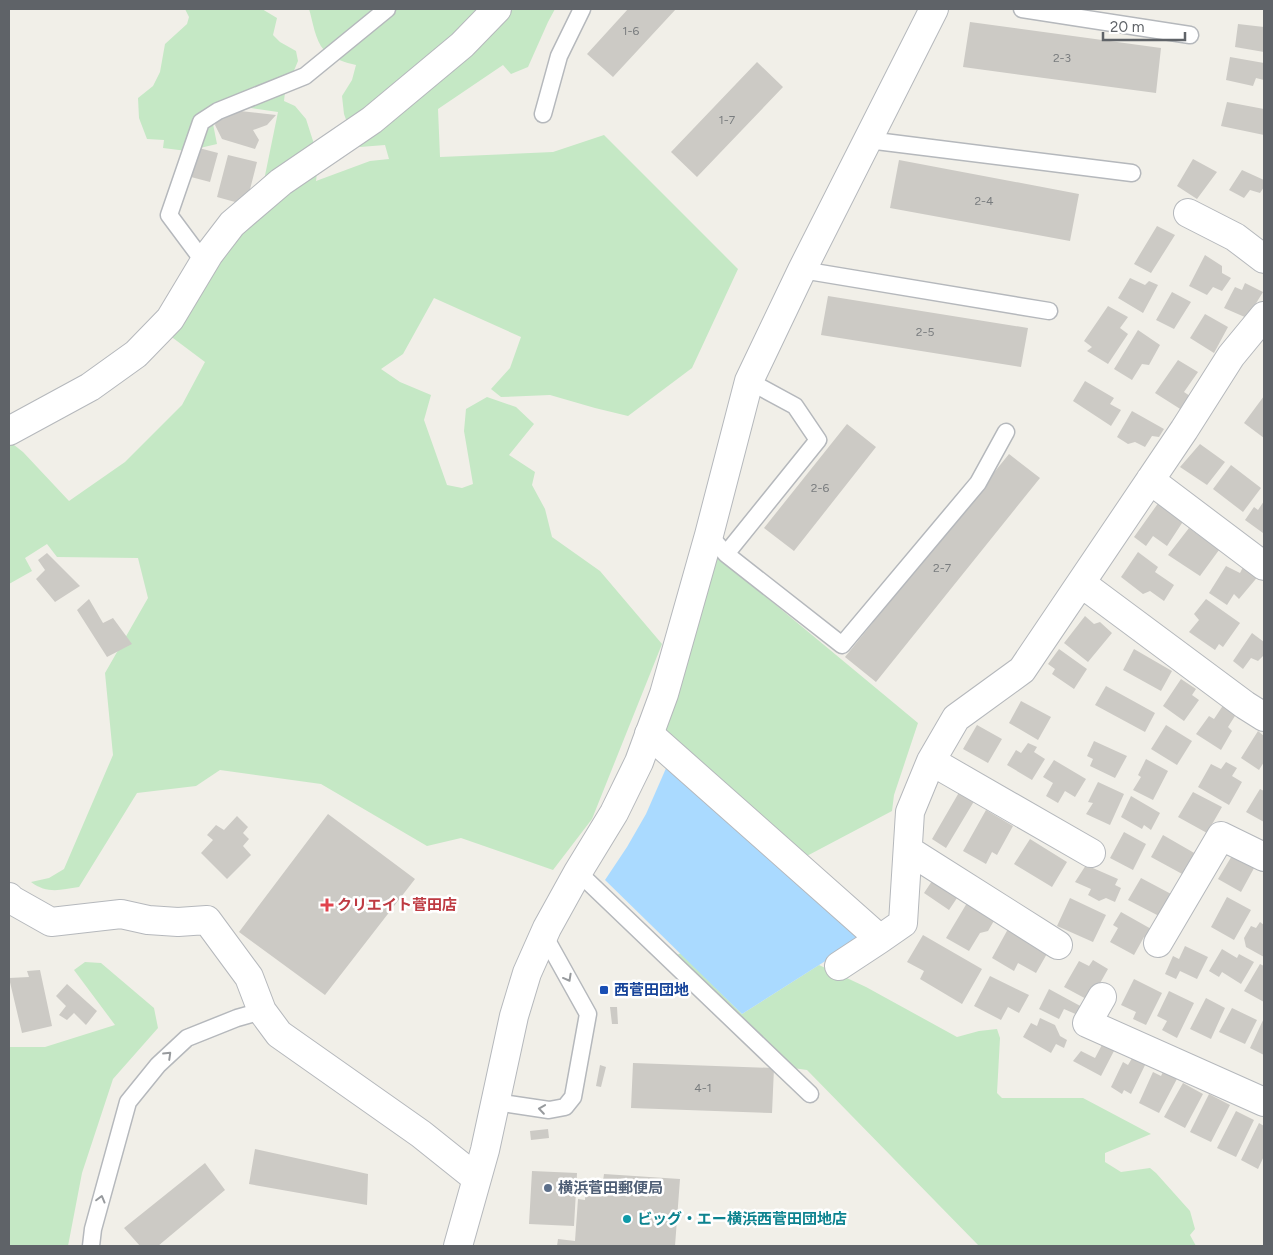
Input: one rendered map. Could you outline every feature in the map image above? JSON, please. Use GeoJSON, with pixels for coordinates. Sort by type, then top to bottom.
{"type":"FeatureCollection","features":[{"type":"Feature","properties":{"kind":"street"},"geometry":{"type":"LineString","coordinates":[[9,431],[90,387],[136,354],[170,320],[209,254],[232,224],[281,182],[372,120],[462,45],[497,9]]}},
{"type":"Feature","properties":{"kind":"street"},"geometry":{"type":"LineString","coordinates":[[458,1246],[485,1150],[514,1016],[527,972],[544,935],[578,872],[614,813],[639,762],[717,545],[749,381],[802,270],[934,9]]}},
{"type":"Feature","properties":{"kind":"street"},"geometry":{"type":"LineString","coordinates":[[1188,213],[1235,237],[1264,259]]}},
{"type":"Feature","properties":{"kind":"street"},"geometry":{"type":"LineString","coordinates":[[839,966],[903,923],[910,812],[931,761],[956,718],[1022,670],[1184,430],[1231,356],[1264,316]]}},
{"type":"Feature","properties":{"kind":"street"},"geometry":{"type":"LineString","coordinates":[[1150,480],[1264,566]]}},
{"type":"Feature","properties":{"kind":"street"},"geometry":{"type":"LineString","coordinates":[[1081,583],[1264,718]]}},
{"type":"Feature","properties":{"kind":"street"},"geometry":{"type":"LineString","coordinates":[[649,734],[880,939]]}},
{"type":"Feature","properties":{"kind":"street"},"geometry":{"type":"LineString","coordinates":[[931,761],[1091,853]]}},
{"type":"Feature","properties":{"kind":"street"},"geometry":{"type":"LineString","coordinates":[[1158,943],[1221,836],[1264,857]]}},
{"type":"Feature","properties":{"kind":"street"},"geometry":{"type":"LineString","coordinates":[[908,850],[1058,945]]}},
{"type":"Feature","properties":{"kind":"street"},"geometry":{"type":"LineString","coordinates":[[9,897],[51,922],[121,914],[148,920],[178,922],[207,920],[248,977],[262,1011],[278,1034],[421,1134],[476,1178]]}},
{"type":"Feature","properties":{"kind":"street"},"geometry":{"type":"LineString","coordinates":[[1102,997],[1087,1023],[1264,1102]]}},
{"type":"Feature","properties":{"kind":"lane"},"geometry":{"type":"LineString","coordinates":[[204,262],[169,214],[201,122],[218,111],[305,76],[388,9]]}},
{"type":"Feature","properties":{"kind":"lane"},"geometry":{"type":"LineString","coordinates":[[543,114],[559,56],[582,9]]}},
{"type":"Feature","properties":{"kind":"lane"},"geometry":{"type":"LineString","coordinates":[[1022,9],[1190,34]]}},
{"type":"Feature","properties":{"kind":"lane"},"geometry":{"type":"LineString","coordinates":[[868,140],[1132,172]]}},
{"type":"Feature","properties":{"kind":"lane"},"geometry":{"type":"LineString","coordinates":[[802,270],[1049,311]]}},
{"type":"Feature","properties":{"kind":"lane"},"geometry":{"type":"LineString","coordinates":[[749,381],[795,406],[818,440],[717,545],[842,644],[978,483],[1006,432]]}},
{"type":"Feature","properties":{"kind":"lane"},"geometry":{"type":"LineString","coordinates":[[578,872],[810,1094]]}},
{"type":"Feature","properties":{"kind":"lane"},"geometry":{"type":"LineString","coordinates":[[495,1102],[549,1110],[565,1107],[573,1097],[588,1014],[544,935]]}},
{"type":"Feature","properties":{"kind":"lane"},"geometry":{"type":"LineString","coordinates":[[91,1246],[93,1229],[128,1102],[158,1065],[186,1038],[237,1018],[262,1011]]}},
{"type":"Feature","properties":{"kind":"green space"},"geometry":{"type":"Polygon","coordinates":[[[185,9],[262,9],[277,18],[273,35],[280,42],[296,51],[298,61],[285,92],[284,101],[295,106],[306,119],[318,165],[316,181],[370,161],[389,159],[385,145],[360,147],[354,142],[344,114],[342,96],[352,80],[356,65],[335,58],[324,50],[316,36],[309,9],[555,9],[528,67],[511,74],[503,65],[438,109],[440,157],[553,152],[604,135],[738,269],[692,368],[628,416],[550,395],[501,397],[491,389],[510,368],[521,337],[434,298],[403,354],[381,369],[400,382],[431,395],[424,420],[447,485],[462,488],[473,484],[464,431],[466,409],[487,397],[516,407],[534,424],[509,455],[535,472],[532,485],[545,509],[552,537],[600,571],[662,644],[592,819],[553,870],[461,838],[427,846],[321,784],[220,770],[196,786],[137,793],[79,887],[48,890],[31,882],[49,878],[64,869],[113,755],[105,673],[148,598],[138,558],[57,557],[47,544],[25,558],[32,571],[9,584],[9,441],[23,452],[69,501],[125,462],[182,405],[205,362],[165,332],[261,195],[278,112],[231,105],[212,119],[217,144],[187,151],[163,148],[164,140],[147,139],[139,118],[138,98],[153,86],[160,72],[165,44],[187,24],[189,17],[185,9]]]}},
{"type":"Feature","properties":{"kind":"green space"},"geometry":{"type":"Polygon","coordinates":[[[717,556],[918,723],[894,795],[892,811],[803,858],[666,730],[717,556]]]}},
{"type":"Feature","properties":{"kind":"green space"},"geometry":{"type":"Polygon","coordinates":[[[681,953],[742,1014],[819,965],[866,987],[957,1037],[979,1031],[997,1029],[1000,1038],[997,1093],[1002,1098],[1083,1098],[1151,1134],[1105,1153],[1105,1162],[1121,1172],[1150,1168],[1156,1173],[1190,1211],[1195,1229],[1190,1235],[1196,1246],[979,1246],[807,1070],[793,1068],[675,956],[681,953]]]}},
{"type":"Feature","properties":{"kind":"green space"},"geometry":{"type":"Polygon","coordinates":[[[85,962],[101,963],[154,1008],[158,1028],[113,1079],[82,1173],[68,1246],[9,1246],[9,1047],[45,1047],[115,1025],[74,970],[85,962]]]}},
{"type":"Feature","properties":{"kind":"water"},"geometry":{"type":"Polygon","coordinates":[[[667,766],[860,939],[742,1014],[605,880],[646,814],[667,766]]]}},
{"type":"Feature","properties":{"kind":"building"},"geometry":{"type":"Polygon","coordinates":[[[628,9],[676,9],[613,77],[587,54],[628,9]]]}},
{"type":"Feature","properties":{"kind":"building"},"geometry":{"type":"Polygon","coordinates":[[[970,22],[1161,48],[1156,93],[963,67],[970,22]]]}},
{"type":"Feature","properties":{"kind":"building"},"geometry":{"type":"Polygon","coordinates":[[[1238,24],[1264,27],[1264,52],[1235,47],[1238,24]]]}},
{"type":"Feature","properties":{"kind":"building"},"geometry":{"type":"Polygon","coordinates":[[[1230,57],[1264,63],[1264,80],[1256,78],[1253,86],[1226,80],[1230,57]]]}},
{"type":"Feature","properties":{"kind":"building"},"geometry":{"type":"Polygon","coordinates":[[[757,62],[783,87],[697,177],[671,152],[757,62]]]}},
{"type":"Feature","properties":{"kind":"building"},"geometry":{"type":"Polygon","coordinates":[[[1227,102],[1264,109],[1264,135],[1221,126],[1227,102]]]}},
{"type":"Feature","properties":{"kind":"building"},"geometry":{"type":"Polygon","coordinates":[[[231,110],[276,115],[267,125],[253,130],[259,140],[255,149],[222,139],[215,125],[218,118],[231,110]]]}},
{"type":"Feature","properties":{"kind":"building"},"geometry":{"type":"Polygon","coordinates":[[[199,148],[218,153],[210,182],[191,177],[199,148]]]}},
{"type":"Feature","properties":{"kind":"building"},"geometry":{"type":"Polygon","coordinates":[[[228,155],[257,162],[246,205],[217,197],[228,155]]]}},
{"type":"Feature","properties":{"kind":"building"},"geometry":{"type":"Polygon","coordinates":[[[1193,159],[1217,172],[1197,199],[1177,186],[1193,159]]]}},
{"type":"Feature","properties":{"kind":"building"},"geometry":{"type":"Polygon","coordinates":[[[899,160],[1079,194],[1070,241],[890,208],[899,160]]]}},
{"type":"Feature","properties":{"kind":"building"},"geometry":{"type":"Polygon","coordinates":[[[1242,170],[1264,180],[1264,187],[1260,193],[1250,190],[1244,198],[1229,190],[1242,170]]]}},
{"type":"Feature","properties":{"kind":"building"},"geometry":{"type":"Polygon","coordinates":[[[1157,226],[1175,235],[1151,273],[1134,264],[1157,226]]]}},
{"type":"Feature","properties":{"kind":"building"},"geometry":{"type":"Polygon","coordinates":[[[1205,255],[1222,266],[1222,273],[1231,278],[1222,291],[1213,287],[1207,295],[1189,286],[1205,255]]]}},
{"type":"Feature","properties":{"kind":"building"},"geometry":{"type":"Polygon","coordinates":[[[1130,278],[1145,285],[1149,281],[1158,285],[1143,313],[1118,298],[1130,278]]]}},
{"type":"Feature","properties":{"kind":"building"},"geometry":{"type":"Polygon","coordinates":[[[1245,283],[1263,292],[1247,318],[1224,308],[1235,287],[1242,290],[1245,283]]]}},
{"type":"Feature","properties":{"kind":"building"},"geometry":{"type":"Polygon","coordinates":[[[1172,292],[1191,302],[1174,329],[1156,320],[1172,292]]]}},
{"type":"Feature","properties":{"kind":"building"},"geometry":{"type":"Polygon","coordinates":[[[828,296],[1028,328],[1021,367],[821,335],[828,296]]]}},
{"type":"Feature","properties":{"kind":"building"},"geometry":{"type":"Polygon","coordinates":[[[1108,306],[1128,317],[1120,328],[1128,334],[1108,364],[1087,351],[1092,347],[1084,341],[1108,306]]]}},
{"type":"Feature","properties":{"kind":"building"},"geometry":{"type":"Polygon","coordinates":[[[1205,314],[1228,327],[1214,353],[1190,338],[1205,314]]]}},
{"type":"Feature","properties":{"kind":"building"},"geometry":{"type":"Polygon","coordinates":[[[1138,330],[1160,345],[1149,365],[1142,364],[1132,380],[1114,369],[1138,330]]]}},
{"type":"Feature","properties":{"kind":"building"},"geometry":{"type":"Polygon","coordinates":[[[1178,360],[1198,372],[1184,392],[1193,398],[1185,412],[1155,393],[1178,360]]]}},
{"type":"Feature","properties":{"kind":"building"},"geometry":{"type":"Polygon","coordinates":[[[1085,381],[1114,398],[1110,404],[1121,410],[1111,426],[1073,401],[1085,381]]]}},
{"type":"Feature","properties":{"kind":"building"},"geometry":{"type":"Polygon","coordinates":[[[1264,396],[1264,438],[1244,423],[1264,396]]]}},
{"type":"Feature","properties":{"kind":"building"},"geometry":{"type":"Polygon","coordinates":[[[1132,411],[1164,429],[1159,437],[1152,436],[1145,447],[1135,442],[1128,444],[1117,437],[1132,411]]]}},
{"type":"Feature","properties":{"kind":"building"},"geometry":{"type":"Polygon","coordinates":[[[847,424],[876,447],[794,551],[764,528],[847,424]]]}},
{"type":"Feature","properties":{"kind":"building"},"geometry":{"type":"Polygon","coordinates":[[[1200,444],[1225,462],[1207,485],[1180,467],[1200,444]]]}},
{"type":"Feature","properties":{"kind":"building"},"geometry":{"type":"Polygon","coordinates":[[[1009,454],[1040,478],[876,682],[845,657],[1009,454]]]}},
{"type":"Feature","properties":{"kind":"building"},"geometry":{"type":"Polygon","coordinates":[[[1231,465],[1261,488],[1243,512],[1213,489],[1231,465]]]}},
{"type":"Feature","properties":{"kind":"building"},"geometry":{"type":"Polygon","coordinates":[[[1264,501],[1263,533],[1245,520],[1254,507],[1258,510],[1264,501]]]}},
{"type":"Feature","properties":{"kind":"building"},"geometry":{"type":"Polygon","coordinates":[[[1159,502],[1184,520],[1167,546],[1153,536],[1146,546],[1134,537],[1159,502]]]}},
{"type":"Feature","properties":{"kind":"building"},"geometry":{"type":"Polygon","coordinates":[[[1189,528],[1219,550],[1200,576],[1168,555],[1189,528]]]}},
{"type":"Feature","properties":{"kind":"building"},"geometry":{"type":"Polygon","coordinates":[[[1138,552],[1158,567],[1155,572],[1174,585],[1164,601],[1150,591],[1143,594],[1121,577],[1138,552]]]}},
{"type":"Feature","properties":{"kind":"building"},"geometry":{"type":"Polygon","coordinates":[[[47,553],[80,586],[55,602],[36,579],[45,570],[38,560],[47,553]]]}},
{"type":"Feature","properties":{"kind":"building"},"geometry":{"type":"Polygon","coordinates":[[[1245,563],[1260,574],[1239,599],[1234,594],[1227,605],[1209,593],[1226,566],[1240,573],[1245,563]]]}},
{"type":"Feature","properties":{"kind":"building"},"geometry":{"type":"Polygon","coordinates":[[[89,599],[103,623],[113,618],[132,644],[107,657],[77,610],[89,599]]]}},
{"type":"Feature","properties":{"kind":"building"},"geometry":{"type":"Polygon","coordinates":[[[1206,599],[1240,623],[1223,647],[1219,644],[1215,650],[1189,632],[1199,620],[1194,614],[1206,599]]]}},
{"type":"Feature","properties":{"kind":"building"},"geometry":{"type":"Polygon","coordinates":[[[1085,616],[1094,624],[1100,622],[1112,633],[1088,662],[1064,643],[1085,616]]]}},
{"type":"Feature","properties":{"kind":"building"},"geometry":{"type":"Polygon","coordinates":[[[1252,633],[1264,642],[1264,655],[1258,661],[1251,658],[1243,669],[1233,661],[1252,633]]]}},
{"type":"Feature","properties":{"kind":"building"},"geometry":{"type":"Polygon","coordinates":[[[1059,649],[1087,669],[1074,689],[1052,674],[1055,669],[1048,664],[1059,649]]]}},
{"type":"Feature","properties":{"kind":"building"},"geometry":{"type":"Polygon","coordinates":[[[1134,649],[1172,671],[1161,691],[1123,670],[1134,649]]]}},
{"type":"Feature","properties":{"kind":"building"},"geometry":{"type":"Polygon","coordinates":[[[1181,679],[1196,689],[1192,695],[1199,700],[1184,721],[1163,706],[1181,679]]]}},
{"type":"Feature","properties":{"kind":"building"},"geometry":{"type":"Polygon","coordinates":[[[1106,686],[1155,713],[1145,732],[1095,705],[1106,686]]]}},
{"type":"Feature","properties":{"kind":"building"},"geometry":{"type":"Polygon","coordinates":[[[1021,701],[1051,717],[1038,740],[1009,723],[1021,701]]]}},
{"type":"Feature","properties":{"kind":"building"},"geometry":{"type":"Polygon","coordinates":[[[1226,701],[1240,708],[1228,727],[1232,731],[1221,750],[1196,734],[1209,716],[1214,719],[1226,701]]]}},
{"type":"Feature","properties":{"kind":"building"},"geometry":{"type":"Polygon","coordinates":[[[977,725],[1002,739],[988,763],[963,749],[977,725]]]}},
{"type":"Feature","properties":{"kind":"building"},"geometry":{"type":"Polygon","coordinates":[[[1166,725],[1192,741],[1177,765],[1151,749],[1166,725]]]}},
{"type":"Feature","properties":{"kind":"building"},"geometry":{"type":"Polygon","coordinates":[[[1258,731],[1264,736],[1264,762],[1259,770],[1241,758],[1258,731]]]}},
{"type":"Feature","properties":{"kind":"building"},"geometry":{"type":"Polygon","coordinates":[[[1094,741],[1127,756],[1115,778],[1090,766],[1093,759],[1087,756],[1094,741]]]}},
{"type":"Feature","properties":{"kind":"building"},"geometry":{"type":"Polygon","coordinates":[[[1028,743],[1037,747],[1034,752],[1045,759],[1032,780],[1007,765],[1016,750],[1021,753],[1028,743]]]}},
{"type":"Feature","properties":{"kind":"building"},"geometry":{"type":"Polygon","coordinates":[[[1146,759],[1168,771],[1153,800],[1133,790],[1141,777],[1138,775],[1146,759]]]}},
{"type":"Feature","properties":{"kind":"building"},"geometry":{"type":"Polygon","coordinates":[[[1054,760],[1086,779],[1075,797],[1065,791],[1058,803],[1046,796],[1053,783],[1043,777],[1054,760]]]}},
{"type":"Feature","properties":{"kind":"building"},"geometry":{"type":"Polygon","coordinates":[[[1226,762],[1237,768],[1232,776],[1242,782],[1229,805],[1198,787],[1211,764],[1221,769],[1226,762]]]}},
{"type":"Feature","properties":{"kind":"building"},"geometry":{"type":"Polygon","coordinates":[[[1098,782],[1124,794],[1110,825],[1086,814],[1093,803],[1088,802],[1098,782]]]}},
{"type":"Feature","properties":{"kind":"building"},"geometry":{"type":"Polygon","coordinates":[[[961,789],[976,798],[946,848],[932,839],[961,789]]]}},
{"type":"Feature","properties":{"kind":"building"},"geometry":{"type":"Polygon","coordinates":[[[1260,789],[1264,791],[1264,822],[1246,812],[1260,789]]]}},
{"type":"Feature","properties":{"kind":"building"},"geometry":{"type":"Polygon","coordinates":[[[1193,792],[1222,807],[1207,833],[1178,817],[1193,792]]]}},
{"type":"Feature","properties":{"kind":"building"},"geometry":{"type":"Polygon","coordinates":[[[1131,796],[1160,813],[1151,830],[1144,825],[1142,829],[1121,817],[1131,796]]]}},
{"type":"Feature","properties":{"kind":"building"},"geometry":{"type":"Polygon","coordinates":[[[986,810],[1013,826],[997,855],[992,852],[986,864],[963,851],[986,810]]]}},
{"type":"Feature","properties":{"kind":"building","name":"クリエイト菅田店"},"geometry":{"type":"Polygon","coordinates":[[[328,814],[415,879],[325,995],[239,932],[328,814]]]}},
{"type":"Feature","properties":{"kind":"building"},"geometry":{"type":"Polygon","coordinates":[[[237,816],[248,827],[243,833],[249,839],[243,846],[251,855],[227,879],[201,853],[213,840],[207,835],[216,825],[224,830],[237,816]]]}},
{"type":"Feature","properties":{"kind":"building"},"geometry":{"type":"Polygon","coordinates":[[[1124,832],[1146,844],[1133,870],[1110,858],[1124,832]]]}},
{"type":"Feature","properties":{"kind":"building"},"geometry":{"type":"Polygon","coordinates":[[[1163,835],[1196,854],[1184,875],[1151,857],[1163,835]]]}},
{"type":"Feature","properties":{"kind":"building"},"geometry":{"type":"Polygon","coordinates":[[[1030,839],[1067,862],[1052,887],[1014,864],[1030,839]]]}},
{"type":"Feature","properties":{"kind":"building"},"geometry":{"type":"Polygon","coordinates":[[[1233,854],[1259,859],[1241,892],[1218,879],[1233,854]]]}},
{"type":"Feature","properties":{"kind":"building"},"geometry":{"type":"Polygon","coordinates":[[[1086,865],[1118,879],[1115,885],[1121,888],[1115,902],[1106,898],[1099,901],[1088,895],[1091,889],[1075,882],[1086,865]]]}},
{"type":"Feature","properties":{"kind":"building"},"geometry":{"type":"Polygon","coordinates":[[[936,875],[961,892],[949,910],[924,893],[936,875]]]}},
{"type":"Feature","properties":{"kind":"building"},"geometry":{"type":"Polygon","coordinates":[[[1141,878],[1173,895],[1159,916],[1128,900],[1141,878]]]}},
{"type":"Feature","properties":{"kind":"building"},"geometry":{"type":"Polygon","coordinates":[[[1227,897],[1251,910],[1234,940],[1211,927],[1227,897]]]}},
{"type":"Feature","properties":{"kind":"building"},"geometry":{"type":"Polygon","coordinates":[[[1070,898],[1106,915],[1093,942],[1057,926],[1070,898]]]}},
{"type":"Feature","properties":{"kind":"building"},"geometry":{"type":"Polygon","coordinates":[[[967,903],[995,919],[988,931],[980,933],[969,951],[946,938],[967,903]]]}},
{"type":"Feature","properties":{"kind":"building"},"geometry":{"type":"Polygon","coordinates":[[[1121,912],[1153,930],[1148,939],[1144,937],[1134,955],[1110,942],[1118,928],[1113,925],[1121,912]]]}},
{"type":"Feature","properties":{"kind":"building"},"geometry":{"type":"Polygon","coordinates":[[[1260,922],[1264,925],[1264,957],[1246,947],[1244,938],[1251,926],[1256,928],[1260,922]]]}},
{"type":"Feature","properties":{"kind":"building"},"geometry":{"type":"Polygon","coordinates":[[[1008,929],[1048,952],[1036,973],[1018,963],[1014,971],[992,958],[1008,929]]]}},
{"type":"Feature","properties":{"kind":"building"},"geometry":{"type":"Polygon","coordinates":[[[923,935],[982,969],[962,1004],[920,979],[924,971],[907,962],[923,935]]]}},
{"type":"Feature","properties":{"kind":"building"},"geometry":{"type":"Polygon","coordinates":[[[1185,946],[1208,957],[1197,979],[1180,971],[1176,979],[1165,974],[1173,956],[1179,959],[1185,946]]]}},
{"type":"Feature","properties":{"kind":"building"},"geometry":{"type":"Polygon","coordinates":[[[1222,949],[1237,958],[1239,954],[1254,962],[1241,984],[1222,972],[1219,977],[1209,971],[1222,949]]]}},
{"type":"Feature","properties":{"kind":"building"},"geometry":{"type":"Polygon","coordinates":[[[1093,960],[1108,969],[1090,1001],[1064,987],[1079,961],[1089,966],[1093,960]]]}},
{"type":"Feature","properties":{"kind":"building"},"geometry":{"type":"Polygon","coordinates":[[[1260,964],[1264,966],[1264,1002],[1244,991],[1260,964]]]}},
{"type":"Feature","properties":{"kind":"building"},"geometry":{"type":"Polygon","coordinates":[[[40,970],[52,1026],[22,1033],[9,978],[29,977],[27,971],[40,970]]]}},
{"type":"Feature","properties":{"kind":"building"},"geometry":{"type":"Polygon","coordinates":[[[990,976],[1029,995],[1019,1013],[1008,1007],[1001,1020],[974,1006],[990,976]]]}},
{"type":"Feature","properties":{"kind":"building"},"geometry":{"type":"Polygon","coordinates":[[[1134,979],[1162,993],[1146,1025],[1133,1019],[1136,1012],[1121,1005],[1134,979]]]}},
{"type":"Feature","properties":{"kind":"building"},"geometry":{"type":"Polygon","coordinates":[[[67,984],[97,1011],[86,1025],[74,1013],[67,1020],[59,1015],[66,1006],[56,996],[67,984]]]}},
{"type":"Feature","properties":{"kind":"building"},"geometry":{"type":"Polygon","coordinates":[[[1049,989],[1084,1008],[1080,1016],[1064,1009],[1059,1019],[1039,1009],[1049,989]]]}},
{"type":"Feature","properties":{"kind":"building"},"geometry":{"type":"Polygon","coordinates":[[[1169,991],[1194,1003],[1177,1038],[1162,1030],[1167,1021],[1157,1016],[1169,991]]]}},
{"type":"Feature","properties":{"kind":"building"},"geometry":{"type":"Polygon","coordinates":[[[1206,998],[1225,1008],[1211,1039],[1190,1029],[1206,998]]]}},
{"type":"Feature","properties":{"kind":"building"},"geometry":{"type":"Polygon","coordinates":[[[610,1007],[617,1007],[618,1024],[612,1024],[610,1007]]]}},
{"type":"Feature","properties":{"kind":"building"},"geometry":{"type":"Polygon","coordinates":[[[1232,1008],[1257,1020],[1245,1044],[1219,1032],[1232,1008]]]}},
{"type":"Feature","properties":{"kind":"building"},"geometry":{"type":"Polygon","coordinates":[[[1040,1018],[1055,1025],[1060,1036],[1067,1040],[1064,1048],[1056,1044],[1051,1053],[1023,1037],[1031,1023],[1037,1026],[1040,1018]]]}},
{"type":"Feature","properties":{"kind":"building"},"geometry":{"type":"Polygon","coordinates":[[[1264,1018],[1264,1055],[1250,1048],[1264,1018]]]}},
{"type":"Feature","properties":{"kind":"building"},"geometry":{"type":"Polygon","coordinates":[[[1103,1043],[1115,1049],[1101,1076],[1073,1061],[1081,1051],[1095,1058],[1103,1043]]]}},
{"type":"Feature","properties":{"kind":"building"},"geometry":{"type":"Polygon","coordinates":[[[1134,1055],[1147,1061],[1131,1094],[1124,1090],[1122,1094],[1111,1087],[1123,1062],[1128,1065],[1134,1055]]]}},
{"type":"Feature","properties":{"kind":"building"},"geometry":{"type":"Polygon","coordinates":[[[633,1063],[774,1068],[772,1113],[631,1108],[633,1063]]]}},
{"type":"Feature","properties":{"kind":"building"},"geometry":{"type":"Polygon","coordinates":[[[600,1065],[606,1067],[601,1087],[596,1086],[600,1065]]]}},
{"type":"Feature","properties":{"kind":"building"},"geometry":{"type":"Polygon","coordinates":[[[1165,1068],[1179,1075],[1159,1113],[1139,1103],[1153,1072],[1161,1076],[1165,1068]]]}},
{"type":"Feature","properties":{"kind":"building"},"geometry":{"type":"Polygon","coordinates":[[[1183,1083],[1203,1094],[1185,1128],[1164,1117],[1183,1083]]]}},
{"type":"Feature","properties":{"kind":"building"},"geometry":{"type":"Polygon","coordinates":[[[1209,1094],[1230,1105],[1211,1142],[1190,1132],[1209,1094]]]}},
{"type":"Feature","properties":{"kind":"building"},"geometry":{"type":"Polygon","coordinates":[[[1236,1111],[1254,1120],[1236,1157],[1217,1148],[1236,1111]]]}},
{"type":"Feature","properties":{"kind":"building"},"geometry":{"type":"Polygon","coordinates":[[[1259,1123],[1264,1126],[1264,1156],[1258,1169],[1241,1160],[1259,1123]]]}},
{"type":"Feature","properties":{"kind":"building"},"geometry":{"type":"Polygon","coordinates":[[[548,1129],[549,1138],[531,1140],[530,1131],[548,1129]]]}},
{"type":"Feature","properties":{"kind":"building"},"geometry":{"type":"Polygon","coordinates":[[[255,1149],[368,1174],[367,1205],[249,1184],[255,1149]]]}},
{"type":"Feature","properties":{"kind":"building"},"geometry":{"type":"Polygon","coordinates":[[[205,1163],[225,1190],[158,1246],[140,1246],[124,1228],[205,1163]]]}},
{"type":"Feature","properties":{"kind":"building"},"geometry":{"type":"Polygon","coordinates":[[[532,1171],[577,1173],[574,1226],[529,1224],[532,1171]]]}},
{"type":"Feature","properties":{"kind":"building","name":"ビッグ・エー横浜西菅田団地店"},"geometry":{"type":"Polygon","coordinates":[[[604,1174],[680,1179],[675,1246],[557,1246],[558,1239],[575,1241],[578,1199],[585,1200],[586,1180],[603,1181],[604,1174]]]}},
{"type":"Feature","properties":{"kind":"place","name":"クリエイト菅田店"},"geometry":{"type":"Point","coordinates":[327,905]}},
{"type":"Feature","properties":{"kind":"place","name":"西菅田団地"},"geometry":{"type":"Point","coordinates":[604,990]}},
{"type":"Feature","properties":{"kind":"place","name":"横浜菅田郵便局"},"geometry":{"type":"Point","coordinates":[548,1188]}},
{"type":"Feature","properties":{"kind":"place","name":"ビッグ・エー横浜西菅田団地店"},"geometry":{"type":"Point","coordinates":[627,1219]}}]}
